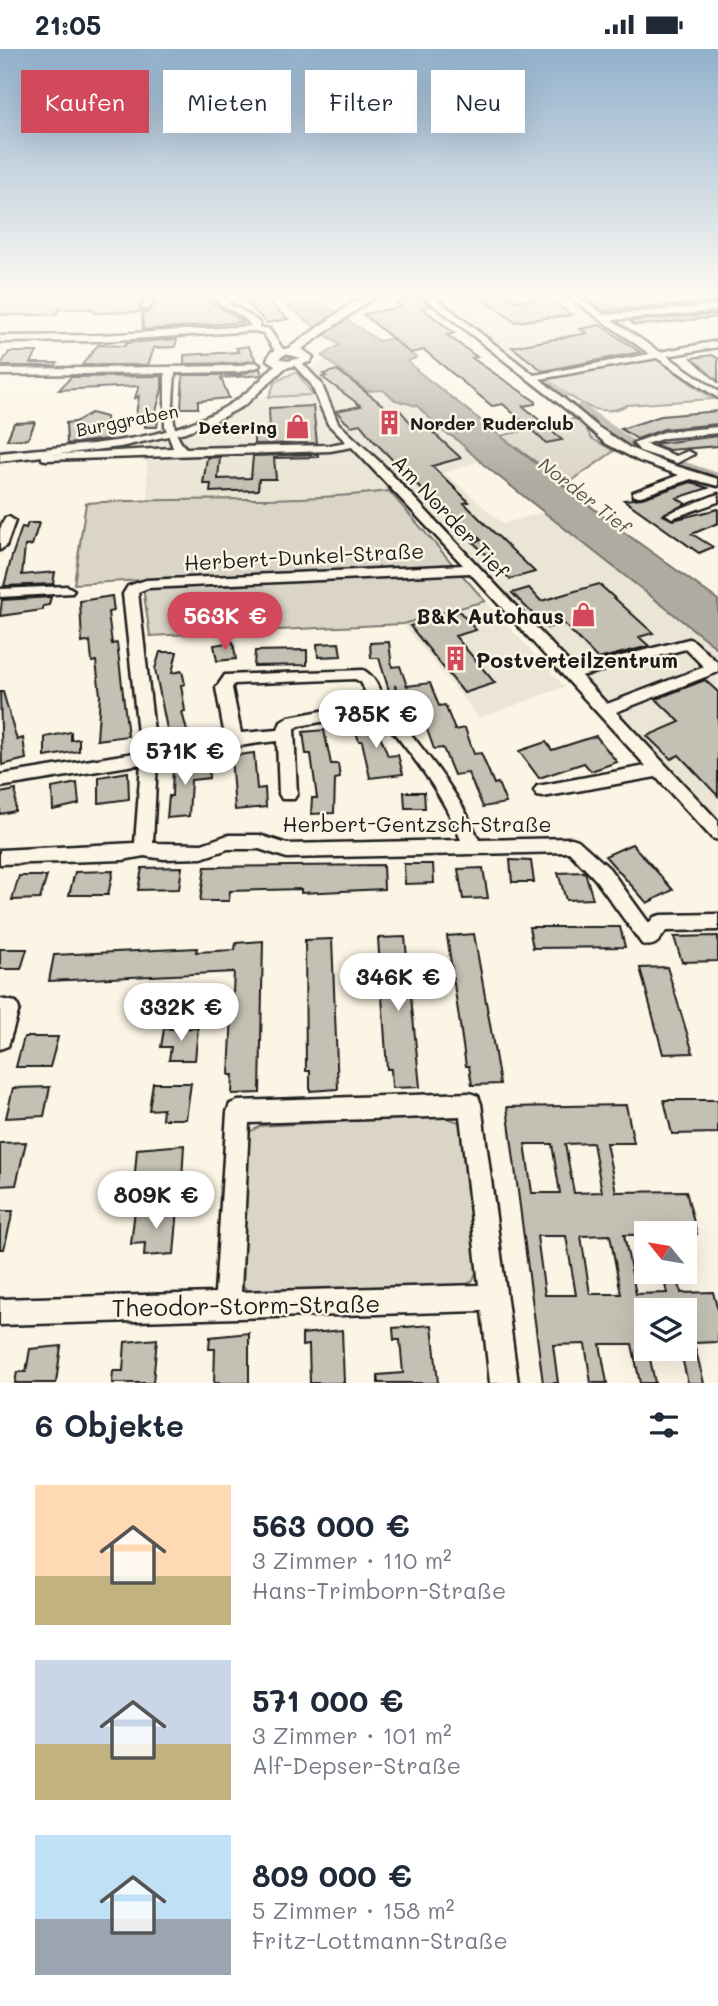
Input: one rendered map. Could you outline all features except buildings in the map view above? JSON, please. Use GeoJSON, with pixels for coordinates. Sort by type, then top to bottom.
{"type":"FeatureCollection","features":[{"type":"Feature","properties":{"kind":"main road","name":"Burggraben"},"geometry":{"type":"LineString","coordinates":[[0,457],[103,444],[170,432],[200,423],[235,406],[256,391],[285,356]]}},
{"type":"Feature","properties":{"kind":"street","name":"Am Norder Tief"},"geometry":{"type":"LineString","coordinates":[[298,356],[316,383],[333,424],[378,467],[718,833]]}},
{"type":"Feature","properties":{"kind":"street"},"geometry":{"type":"LineString","coordinates":[[503,356],[580,415],[596,433],[641,459],[718,483]]}},
{"type":"Feature","properties":{"kind":"street"},"geometry":{"type":"LineString","coordinates":[[531,378],[649,356]]}},
{"type":"Feature","properties":{"kind":"street"},"geometry":{"type":"LineString","coordinates":[[658,356],[718,394]]}},
{"type":"Feature","properties":{"kind":"street"},"geometry":{"type":"LineString","coordinates":[[0,372],[239,369],[255,365]]}},
{"type":"Feature","properties":{"kind":"street"},"geometry":{"type":"LineString","coordinates":[[170,370],[170,432],[175,446],[183,451]]}},
{"type":"Feature","properties":{"kind":"street"},"geometry":{"type":"LineString","coordinates":[[688,454],[677,460],[644,449],[638,443],[664,435],[718,430]]}},
{"type":"Feature","properties":{"kind":"street"},"geometry":{"type":"LineString","coordinates":[[46,457],[331,447],[352,444]]}},
{"type":"Feature","properties":{"kind":"street"},"geometry":{"type":"LineString","coordinates":[[637,494],[691,475]]}},
{"type":"Feature","properties":{"kind":"street"},"geometry":{"type":"LineString","coordinates":[[672,514],[718,498]]}},
{"type":"Feature","properties":{"kind":"street"},"geometry":{"type":"LineString","coordinates":[[0,546],[9,521]]}},
{"type":"Feature","properties":{"kind":"street","name":"Herbert-Dunkel-Straße"},"geometry":{"type":"LineString","coordinates":[[149,756],[130,594],[137,586],[472,569]]}},
{"type":"Feature","properties":{"kind":"street"},"geometry":{"type":"LineString","coordinates":[[0,593],[67,590]]}},
{"type":"Feature","properties":{"kind":"street"},"geometry":{"type":"LineString","coordinates":[[569,674],[689,644],[716,671],[604,711]]}},
{"type":"Feature","properties":{"kind":"street"},"geometry":{"type":"LineString","coordinates":[[234,740],[224,688],[230,679],[358,674],[367,679],[380,706],[395,721],[463,823],[472,845]]}},
{"type":"Feature","properties":{"kind":"street"},"geometry":{"type":"LineString","coordinates":[[288,794],[285,735],[287,726],[295,721],[380,706]]}},
{"type":"Feature","properties":{"kind":"street"},"geometry":{"type":"LineString","coordinates":[[0,781],[213,746],[234,740],[285,735]]}},
{"type":"Feature","properties":{"kind":"street"},"geometry":{"type":"LineString","coordinates":[[144,849],[149,756]]}},
{"type":"Feature","properties":{"kind":"street"},"geometry":{"type":"LineString","coordinates":[[543,791],[659,770]]}},
{"type":"Feature","properties":{"kind":"street","name":"Herbert-Gentzsch-Straße"},"geometry":{"type":"LineString","coordinates":[[0,857],[123,853],[144,849],[164,852],[202,851],[228,842],[259,842],[288,851],[472,845],[572,845],[579,849],[649,938],[661,923],[718,922]]}},
{"type":"Feature","properties":{"kind":"street"},"geometry":{"type":"LineString","coordinates":[[0,1009],[9,1009],[0,1039]]}},
{"type":"Feature","properties":{"kind":"street"},"geometry":{"type":"LineString","coordinates":[[226,1306],[238,1112],[470,1104],[503,1383]]}},
{"type":"Feature","properties":{"kind":"street","name":"Theodor-Storm-Straße"},"geometry":{"type":"LineString","coordinates":[[0,1312],[110,1307],[375,1304],[492,1297]]}},
{"type":"Feature","properties":{"kind":"shaded area"},"geometry":{"type":"Polygon","coordinates":[[[322,356],[414,356],[416,358],[408,361],[419,372],[621,530],[718,600],[718,649],[484,465],[417,406],[395,400],[383,390],[367,391],[322,356]]]}},
{"type":"Feature","properties":{"kind":"shaded area"},"geometry":{"type":"Polygon","coordinates":[[[515,356],[627,356],[538,373],[515,356]]]}},
{"type":"Feature","properties":{"kind":"shaded area"},"geometry":{"type":"Polygon","coordinates":[[[655,358],[713,399],[594,409],[546,378],[655,358]]]}},
{"type":"Feature","properties":{"kind":"shaded area"},"geometry":{"type":"Polygon","coordinates":[[[325,359],[367,391],[383,390],[395,400],[416,406],[444,434],[455,438],[479,461],[445,473],[503,524],[545,512],[718,650],[718,824],[404,489],[354,495],[148,501],[146,441],[206,425],[230,415],[325,359]]]}},
{"type":"Feature","properties":{"kind":"shaded area"},"geometry":{"type":"Polygon","coordinates":[[[297,373],[313,395],[269,397],[275,382],[297,373]]]}},
{"type":"Feature","properties":{"kind":"shaded area"},"geometry":{"type":"Polygon","coordinates":[[[577,418],[591,438],[614,451],[567,484],[500,436],[577,418]]]}},
{"type":"Feature","properties":{"kind":"shaded area"},"geometry":{"type":"Polygon","coordinates":[[[389,491],[485,601],[403,624],[150,636],[142,580],[74,584],[86,503],[276,499],[389,491]]]}},
{"type":"Feature","properties":{"kind":"shaded area"},"geometry":{"type":"Polygon","coordinates":[[[485,601],[565,687],[479,718],[403,624],[485,601]]]}},
{"type":"Feature","properties":{"kind":"shaded area"},"geometry":{"type":"Polygon","coordinates":[[[441,1116],[459,1122],[464,1131],[478,1267],[473,1280],[459,1290],[253,1295],[238,1282],[248,1133],[260,1126],[441,1116]]]}},
{"type":"Feature","properties":{"kind":"waterway"},"geometry":{"type":"LineString","coordinates":[[546,380],[565,395]]}},
{"type":"Feature","properties":{"kind":"waterway"},"geometry":{"type":"LineString","coordinates":[[580,406],[641,450],[718,476]]}},
{"type":"Feature","properties":{"kind":"place","name":"Norder Ruderclub"},"geometry":{"type":"Point","coordinates":[390,423]}},
{"type":"Feature","properties":{"kind":"place","name":"Detering"},"geometry":{"type":"Point","coordinates":[297,427]}},
{"type":"Feature","properties":{"kind":"place","name":"B&K Autohaus"},"geometry":{"type":"Point","coordinates":[584,615]}},
{"type":"Feature","properties":{"kind":"place","name":"Postverteilzentrum"},"geometry":{"type":"Point","coordinates":[456,659]}},
{"type":"Feature","properties":{"kind":"water label","name":"Norder Tief"},"geometry":{"type":"Point","coordinates":[585,495]}}]}
